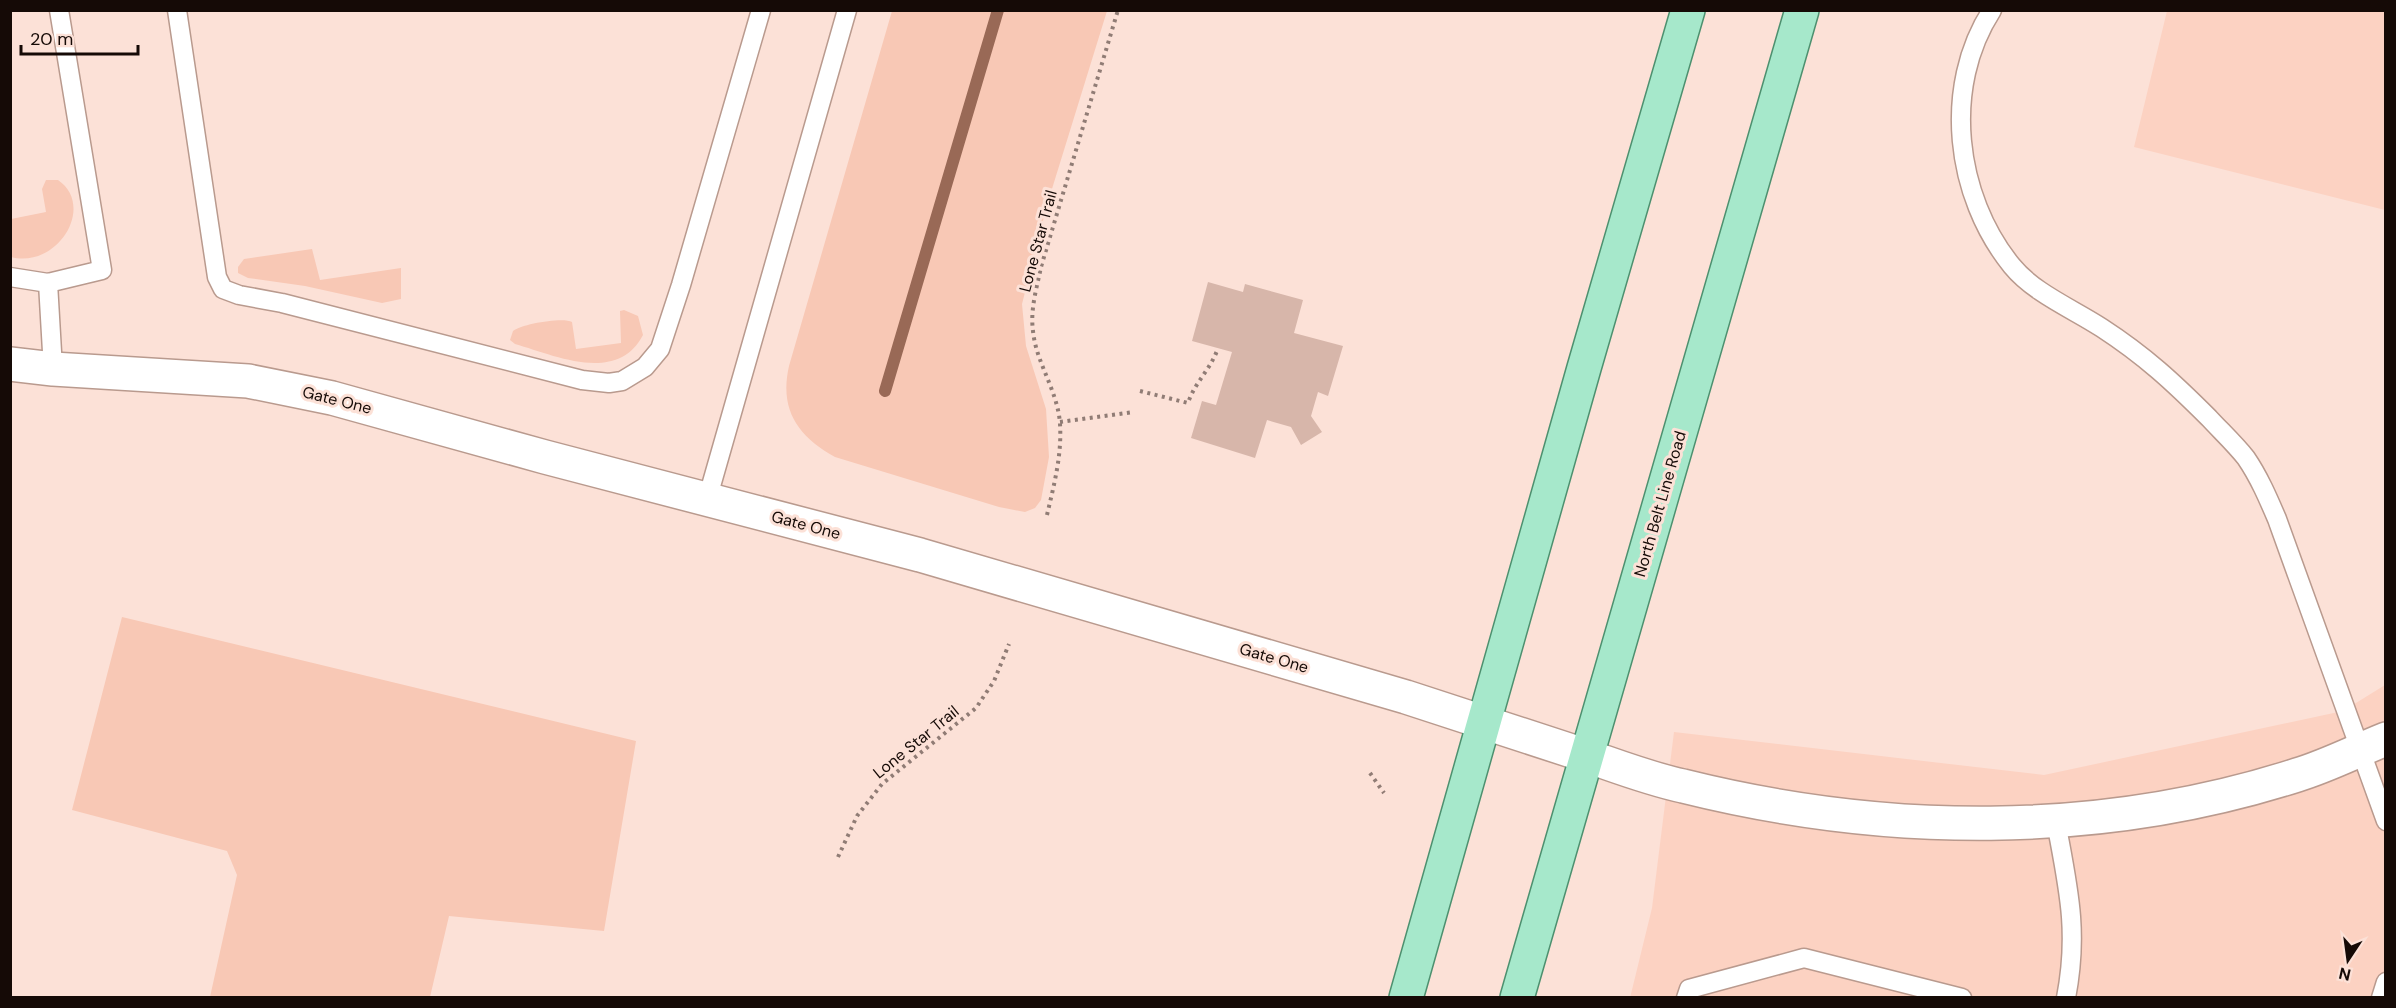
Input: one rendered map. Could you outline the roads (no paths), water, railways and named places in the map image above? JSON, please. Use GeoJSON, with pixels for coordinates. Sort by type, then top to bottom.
{"type":"FeatureCollection","features":[{"type":"Feature","properties":{"kind":"main road"},"geometry":{"type":"LineString","coordinates":[[1406,998],[1688,10]]}},
{"type":"Feature","properties":{"kind":"main road","name":"North Belt Line Road"},"geometry":{"type":"LineString","coordinates":[[1517,998],[1802,10]]}},
{"type":"Feature","properties":{"kind":"street","name":"Gate One"},"geometry":{"type":"LineString","coordinates":[[10,364],[53,369],[248,381],[332,398],[707,500],[920,555],[1406,696],[1683,787],[1768,805],[1847,817],[1976,825],[2056,822],[2147,811],[2250,788],[2299,775],[2372,745]]}},
{"type":"Feature","properties":{"kind":"lane"},"geometry":{"type":"LineString","coordinates":[[10,277],[48,283],[102,270],[59,10]]}},
{"type":"Feature","properties":{"kind":"lane"},"geometry":{"type":"LineString","coordinates":[[177,10],[217,278],[223,289],[239,295],[282,303],[582,380],[609,383],[635,375],[660,349],[681,285],[761,10]]}},
{"type":"Feature","properties":{"kind":"lane"},"geometry":{"type":"LineString","coordinates":[[707,500],[847,10]]}},
{"type":"Feature","properties":{"kind":"lane"},"geometry":{"type":"LineString","coordinates":[[1992,10],[1975,42],[1965,76],[1961,107],[1967,174],[1978,206],[2013,267],[2042,291],[2150,360],[2245,458],[2261,483],[2277,519],[2372,745],[2385,821]]}},
{"type":"Feature","properties":{"kind":"lane"},"geometry":{"type":"LineString","coordinates":[[48,283],[53,369]]}},
{"type":"Feature","properties":{"kind":"lane"},"geometry":{"type":"LineString","coordinates":[[2056,822],[2073,914],[2073,963],[2066,998]]}},
{"type":"Feature","properties":{"kind":"lane"},"geometry":{"type":"LineString","coordinates":[[1686,998],[1689,989],[1804,958],[1962,998]]}},
{"type":"Feature","properties":{"kind":"lane"},"geometry":{"type":"LineString","coordinates":[[2382,998],[2385,982]]}},
{"type":"Feature","properties":{"kind":"waterway"},"geometry":{"type":"LineString","coordinates":[[885,391],[998,10]]}}]}
